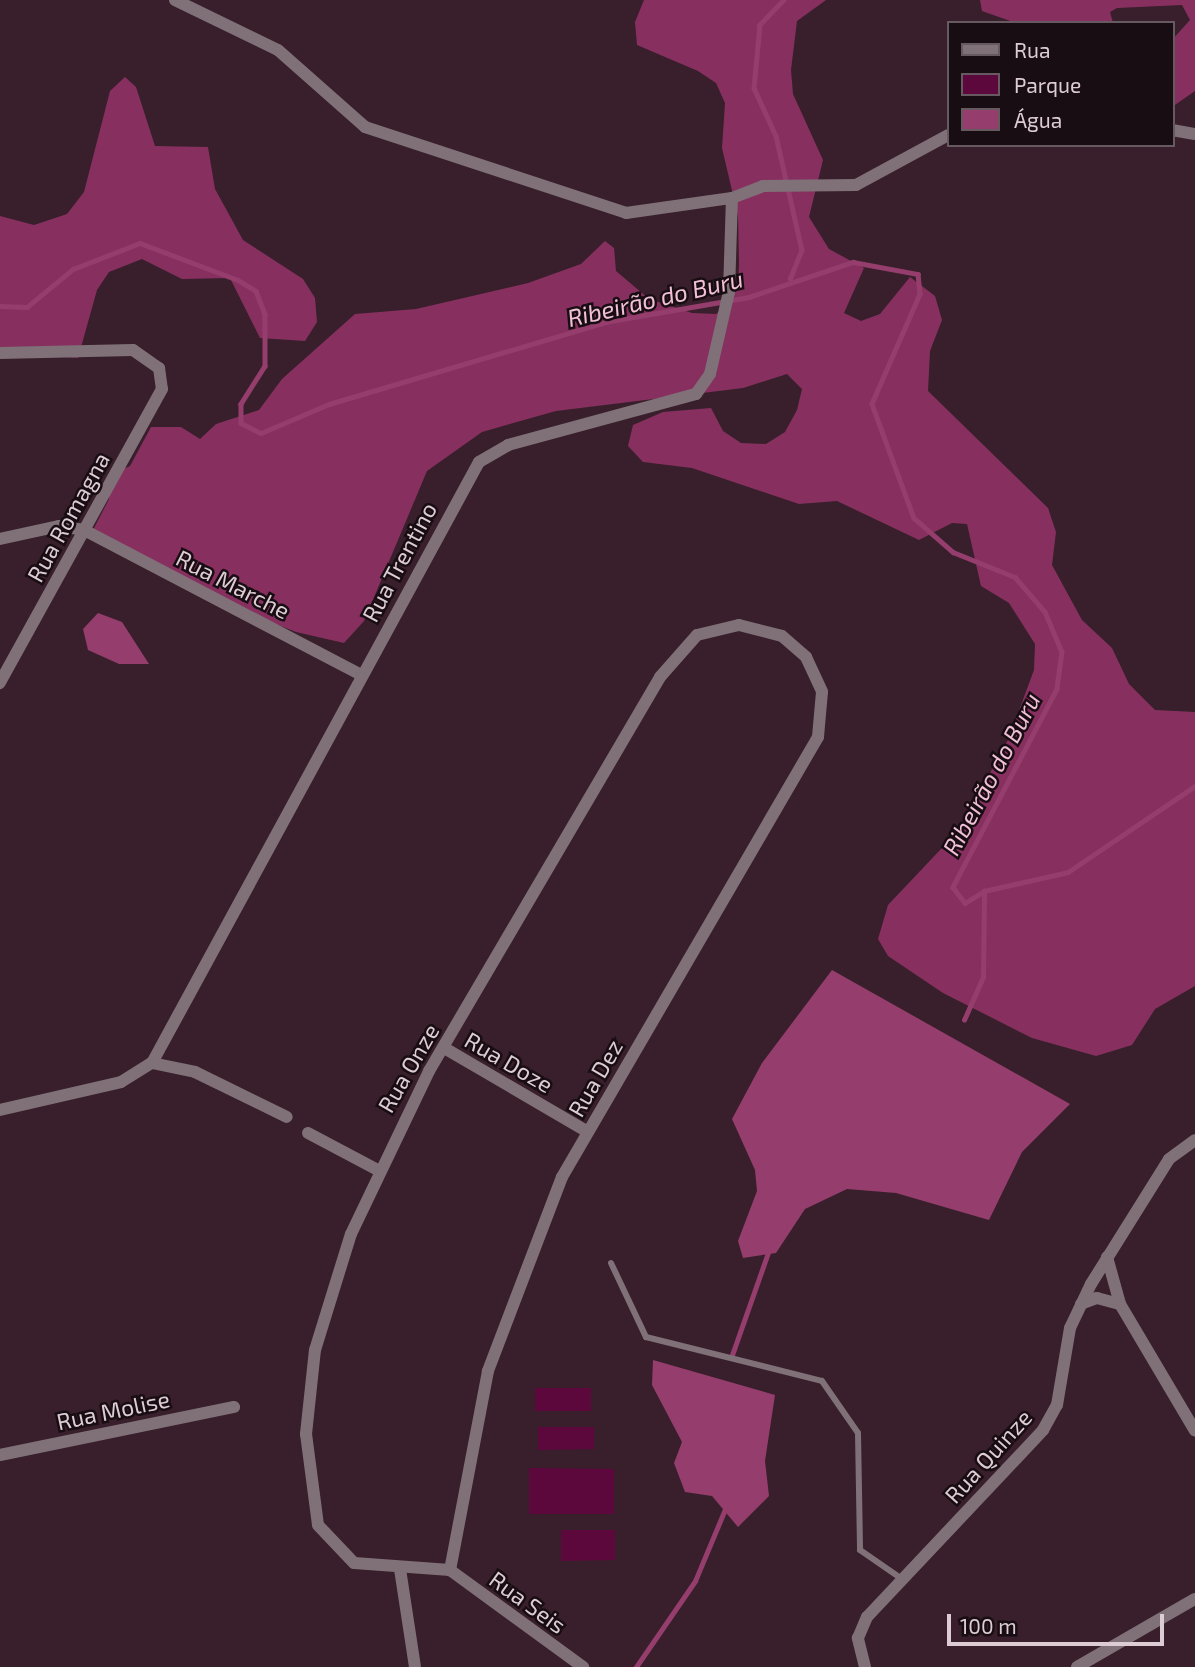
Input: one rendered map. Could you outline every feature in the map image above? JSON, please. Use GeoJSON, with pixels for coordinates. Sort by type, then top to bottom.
{"type":"FeatureCollection","features":[{"type":"Feature","properties":{"kind":"street"},"geometry":{"type":"LineString","coordinates":[[175,0],[278,50],[365,127],[626,213],[732,198],[787,185],[856,185],[946,136]]}},
{"type":"Feature","properties":{"kind":"street"},"geometry":{"type":"LineString","coordinates":[[1174,130],[1195,134]]}},
{"type":"Feature","properties":{"kind":"street","name":"Rua Trentino"},"geometry":{"type":"LineString","coordinates":[[152,1063],[479,462],[508,445],[696,394],[710,374],[729,292],[732,198]]}},
{"type":"Feature","properties":{"kind":"street","name":"Rua Romagna"},"geometry":{"type":"LineString","coordinates":[[0,353],[133,349],[159,368],[162,389],[0,683]]}},
{"type":"Feature","properties":{"kind":"street"},"geometry":{"type":"LineString","coordinates":[[0,539],[58,526],[84,530]]}},
{"type":"Feature","properties":{"kind":"street","name":"Rua Marche"},"geometry":{"type":"LineString","coordinates":[[84,530],[361,675]]}},
{"type":"Feature","properties":{"kind":"street","name":"Rua Onze"},"geometry":{"type":"LineString","coordinates":[[450,1570],[400,1569],[354,1563],[328,1542],[312,1502],[306,1434],[315,1350],[377,1170],[675,655],[697,635],[731,626],[754,625],[792,642]]}},
{"type":"Feature","properties":{"kind":"street","name":"Rua Dez"},"geometry":{"type":"LineString","coordinates":[[450,1570],[505,1316],[562,1177],[818,737],[822,692],[813,668],[792,642]]}},
{"type":"Feature","properties":{"kind":"street","name":"Rua Doze"},"geometry":{"type":"LineString","coordinates":[[446,1049],[588,1132]]}},
{"type":"Feature","properties":{"kind":"street"},"geometry":{"type":"LineString","coordinates":[[0,1110],[121,1082],[152,1063],[195,1072],[287,1117]]}},
{"type":"Feature","properties":{"kind":"street"},"geometry":{"type":"LineString","coordinates":[[308,1133],[377,1170]]}},
{"type":"Feature","properties":{"kind":"street","name":"Rua Quinze"},"geometry":{"type":"LineString","coordinates":[[861,1664],[858,1638],[867,1617],[1044,1430],[1056,1405],[1070,1328],[1081,1304],[1168,1159],[1195,1140]]}},
{"type":"Feature","properties":{"kind":"street"},"geometry":{"type":"LineString","coordinates":[[1107,1257],[1120,1304],[1195,1432]]}},
{"type":"Feature","properties":{"kind":"street"},"geometry":{"type":"LineString","coordinates":[[1081,1304],[1097,1298],[1120,1304]]}},
{"type":"Feature","properties":{"kind":"street","name":"Rua Molise"},"geometry":{"type":"LineString","coordinates":[[0,1455],[233,1407]]}},
{"type":"Feature","properties":{"kind":"street"},"geometry":{"type":"LineString","coordinates":[[400,1569],[415,1667]]}},
{"type":"Feature","properties":{"kind":"street","name":"Rua Seis"},"geometry":{"type":"LineString","coordinates":[[450,1570],[583,1667]]}},
{"type":"Feature","properties":{"kind":"street"},"geometry":{"type":"LineString","coordinates":[[1077,1667],[1195,1599]]}},
{"type":"Feature","properties":{"kind":"lane"},"geometry":{"type":"LineString","coordinates":[[611,1263],[646,1337],[822,1381],[858,1433],[860,1550],[902,1579]]}},
{"type":"Feature","properties":{"kind":"green space"},"geometry":{"type":"Polygon","coordinates":[[[535,1388],[591,1388],[591,1411],[535,1411],[535,1388]]]}},
{"type":"Feature","properties":{"kind":"green space"},"geometry":{"type":"Polygon","coordinates":[[[538,1427],[594,1427],[594,1449],[538,1450],[538,1427]]]}},
{"type":"Feature","properties":{"kind":"green space"},"geometry":{"type":"Polygon","coordinates":[[[529,1468],[614,1469],[614,1514],[529,1514],[529,1468]]]}},
{"type":"Feature","properties":{"kind":"green space"},"geometry":{"type":"Polygon","coordinates":[[[561,1530],[615,1530],[615,1560],[561,1561],[561,1530]]]}},
{"type":"Feature","properties":{"kind":"shaded area"},"geometry":{"type":"Polygon","coordinates":[[[644,0],[826,0],[797,21],[791,70],[793,94],[823,160],[809,217],[829,249],[864,268],[844,313],[861,321],[880,314],[910,277],[935,296],[942,320],[930,351],[928,391],[1048,508],[1056,532],[1052,565],[1082,620],[1112,648],[1129,684],[1155,710],[1195,712],[1195,986],[1155,1009],[1132,1045],[1096,1056],[1032,1038],[943,993],[888,956],[878,939],[888,905],[958,831],[1008,740],[1034,670],[1035,644],[1009,603],[981,586],[967,524],[952,523],[919,540],[837,501],[799,504],[692,468],[643,462],[628,446],[633,425],[663,412],[711,408],[723,431],[741,443],[766,444],[785,432],[797,410],[802,389],[787,374],[743,388],[556,411],[482,432],[427,471],[364,621],[344,643],[296,632],[212,599],[92,532],[109,499],[110,475],[130,466],[151,427],[181,427],[200,439],[216,424],[259,410],[282,379],[355,314],[416,309],[528,283],[581,264],[605,241],[614,248],[616,271],[649,299],[692,313],[716,314],[726,306],[738,288],[739,264],[738,216],[722,148],[725,103],[716,83],[698,71],[637,45],[635,22],[644,0]]]}},
{"type":"Feature","properties":{"kind":"shaded area"},"geometry":{"type":"Polygon","coordinates":[[[980,0],[1195,0],[1195,91],[1174,106],[1174,38],[1190,20],[1182,5],[1117,8],[1110,12],[1112,21],[1010,21],[982,11],[980,0]]]}},
{"type":"Feature","properties":{"kind":"shaded area"},"geometry":{"type":"Polygon","coordinates":[[[125,77],[136,87],[155,146],[208,147],[215,189],[243,240],[303,279],[315,298],[317,322],[305,341],[260,338],[230,278],[182,279],[142,259],[109,272],[97,290],[78,358],[0,352],[0,216],[34,225],[67,214],[84,192],[110,91],[125,77]]]}},
{"type":"Feature","properties":{"kind":"water"},"geometry":{"type":"Polygon","coordinates":[[[98,613],[122,622],[149,664],[119,664],[88,650],[83,629],[98,613]]]}},
{"type":"Feature","properties":{"kind":"water"},"geometry":{"type":"Polygon","coordinates":[[[832,970],[1070,1104],[1022,1152],[989,1220],[896,1193],[847,1189],[805,1209],[776,1253],[743,1258],[738,1241],[757,1191],[755,1170],[732,1119],[762,1063],[832,970]]]}},
{"type":"Feature","properties":{"kind":"water"},"geometry":{"type":"Polygon","coordinates":[[[653,1360],[775,1395],[765,1461],[769,1496],[738,1527],[712,1496],[685,1492],[674,1463],[682,1442],[652,1385],[653,1360]]]}},
{"type":"Feature","properties":{"kind":"waterway"},"geometry":{"type":"LineString","coordinates":[[784,0],[760,25],[754,88],[776,136],[802,250],[790,279]]}},
{"type":"Feature","properties":{"kind":"waterway","name":"Ribeirão do Buru"},"geometry":{"type":"LineString","coordinates":[[0,306],[27,307],[73,269],[140,243],[238,280],[256,291],[265,314],[265,366],[241,404],[241,423],[261,433],[329,404],[605,322],[749,297],[853,262],[918,274],[920,294],[872,404],[914,518],[953,552],[1015,577],[1045,612],[1062,652],[1057,689],[953,887],[965,903],[984,891],[1068,872],[1195,786]]}},
{"type":"Feature","properties":{"kind":"waterway"},"geometry":{"type":"LineString","coordinates":[[964,1020],[983,977],[984,891]]}},
{"type":"Feature","properties":{"kind":"waterway"},"geometry":{"type":"LineString","coordinates":[[732,1355],[769,1250]]}},
{"type":"Feature","properties":{"kind":"waterway"},"geometry":{"type":"LineString","coordinates":[[636,1667],[695,1581],[726,1507]]}}]}
